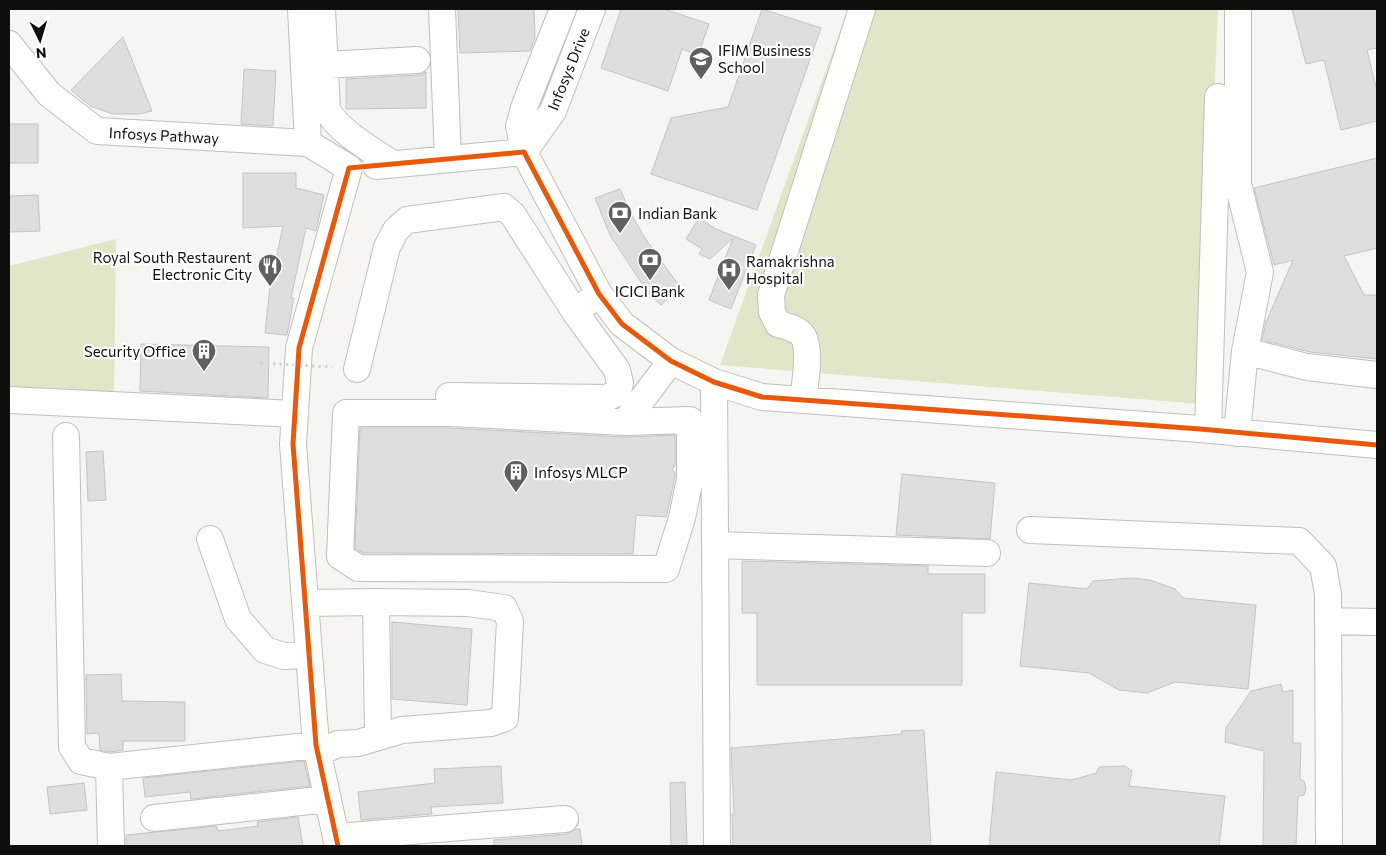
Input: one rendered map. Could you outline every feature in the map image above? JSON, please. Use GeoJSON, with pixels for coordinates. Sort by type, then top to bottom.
{"type":"FeatureCollection","features":[{"type":"Feature","properties":{"kind":"street"},"geometry":{"type":"LineString","coordinates":[[301,9],[308,143]]}},
{"type":"Feature","properties":{"kind":"street"},"geometry":{"type":"LineString","coordinates":[[322,9],[327,109],[329,114],[339,126],[393,164]]}},
{"type":"Feature","properties":{"kind":"street"},"geometry":{"type":"LineString","coordinates":[[442,9],[448,159]]}},
{"type":"Feature","properties":{"kind":"street"},"geometry":{"type":"LineString","coordinates":[[563,9],[525,105],[519,126],[524,152],[599,294],[622,324],[671,361],[714,382],[762,398],[1208,430],[1377,445]]}},
{"type":"Feature","properties":{"kind":"street","name":"Infosys Drive"},"geometry":{"type":"LineString","coordinates":[[524,152],[553,111],[592,9]]}},
{"type":"Feature","properties":{"kind":"street"},"geometry":{"type":"LineString","coordinates":[[804,400],[807,358],[803,336],[794,328],[778,324],[772,312],[772,295],[862,9]]}},
{"type":"Feature","properties":{"kind":"street"},"geometry":{"type":"LineString","coordinates":[[1237,433],[1245,351],[1260,272],[1238,184],[1238,9]]}},
{"type":"Feature","properties":{"kind":"street","name":"Infosys Pathway"},"geometry":{"type":"LineString","coordinates":[[9,44],[49,94],[97,132],[308,143],[349,168]]}},
{"type":"Feature","properties":{"kind":"street"},"geometry":{"type":"LineString","coordinates":[[325,65],[417,60]]}},
{"type":"Feature","properties":{"kind":"street"},"geometry":{"type":"LineString","coordinates":[[1208,430],[1218,97]]}},
{"type":"Feature","properties":{"kind":"street"},"geometry":{"type":"LineString","coordinates":[[524,152],[349,168],[299,348],[293,444],[317,749],[337,841],[565,819]]}},
{"type":"Feature","properties":{"kind":"street"},"geometry":{"type":"LineString","coordinates":[[344,368],[387,247],[396,230],[407,220],[504,207],[513,215],[575,312],[617,370],[620,383],[618,392],[607,398],[449,396]]}},
{"type":"Feature","properties":{"kind":"street"},"geometry":{"type":"LineString","coordinates":[[575,312],[599,294]]}},
{"type":"Feature","properties":{"kind":"street"},"geometry":{"type":"LineString","coordinates":[[1245,351],[1307,367],[1377,375]]}},
{"type":"Feature","properties":{"kind":"street"},"geometry":{"type":"LineString","coordinates":[[625,422],[671,361]]}},
{"type":"Feature","properties":{"kind":"street"},"geometry":{"type":"LineString","coordinates":[[714,382],[717,846]]}},
{"type":"Feature","properties":{"kind":"street"},"geometry":{"type":"LineString","coordinates":[[9,400],[295,414]]}},
{"type":"Feature","properties":{"kind":"street"},"geometry":{"type":"LineString","coordinates":[[346,413],[450,413],[625,422],[690,420],[690,479],[682,518],[666,569],[358,568],[340,556],[346,413]]}},
{"type":"Feature","properties":{"kind":"street"},"geometry":{"type":"LineString","coordinates":[[66,436],[72,747],[81,761],[110,766],[317,749],[338,744],[358,743],[402,730],[491,723],[505,718],[510,620],[504,608],[468,603],[305,603]]}},
{"type":"Feature","properties":{"kind":"street"},"geometry":{"type":"LineString","coordinates":[[1030,530],[1299,541],[1324,566],[1328,594],[1329,846]]}},
{"type":"Feature","properties":{"kind":"street"},"geometry":{"type":"LineString","coordinates":[[210,539],[238,619],[265,650],[284,656],[309,655]]}},
{"type":"Feature","properties":{"kind":"street"},"geometry":{"type":"LineString","coordinates":[[714,545],[988,554]]}},
{"type":"Feature","properties":{"kind":"street"},"geometry":{"type":"LineString","coordinates":[[376,602],[378,737]]}},
{"type":"Feature","properties":{"kind":"street"},"geometry":{"type":"LineString","coordinates":[[1328,620],[1377,622]]}},
{"type":"Feature","properties":{"kind":"street"},"geometry":{"type":"LineString","coordinates":[[110,766],[111,846]]}},
{"type":"Feature","properties":{"kind":"street"},"geometry":{"type":"LineString","coordinates":[[154,818],[328,799]]}},
{"type":"Feature","properties":{"kind":"path"},"geometry":{"type":"LineString","coordinates":[[260,363],[344,368]]}},
{"type":"Feature","properties":{"kind":"green space"},"geometry":{"type":"Polygon","coordinates":[[[848,9],[1218,9],[1201,404],[720,365],[848,9]]]}},
{"type":"Feature","properties":{"kind":"green space"},"geometry":{"type":"Polygon","coordinates":[[[116,239],[114,404],[9,392],[9,266],[116,239]]]}},
{"type":"Feature","properties":{"kind":"building"},"geometry":{"type":"Polygon","coordinates":[[[458,9],[534,9],[535,38],[530,51],[460,53],[458,9]]]}},
{"type":"Feature","properties":{"kind":"building"},"geometry":{"type":"Polygon","coordinates":[[[621,9],[664,9],[709,24],[698,55],[682,49],[668,91],[601,68],[621,9]]]}},
{"type":"Feature","properties":{"kind":"building"},"geometry":{"type":"Polygon","coordinates":[[[762,9],[821,28],[757,210],[651,174],[671,118],[728,107],[762,9]]]}},
{"type":"Feature","properties":{"kind":"building"},"geometry":{"type":"Polygon","coordinates":[[[1292,9],[1377,9],[1377,48],[1367,50],[1377,91],[1377,121],[1341,130],[1324,60],[1306,64],[1292,9]]]}},
{"type":"Feature","properties":{"kind":"building"},"geometry":{"type":"Polygon","coordinates":[[[123,37],[152,111],[139,114],[113,114],[90,106],[71,90],[123,37]]]}},
{"type":"Feature","properties":{"kind":"building"},"geometry":{"type":"Polygon","coordinates":[[[244,69],[276,71],[273,126],[241,124],[244,69]]]}},
{"type":"Feature","properties":{"kind":"building"},"geometry":{"type":"Polygon","coordinates":[[[426,72],[426,108],[346,109],[346,79],[418,75],[426,72]]]}},
{"type":"Feature","properties":{"kind":"building"},"geometry":{"type":"Polygon","coordinates":[[[9,124],[38,124],[38,163],[9,163],[9,124]]]}},
{"type":"Feature","properties":{"kind":"building"},"geometry":{"type":"Polygon","coordinates":[[[1377,158],[1377,248],[1344,256],[1364,295],[1377,295],[1377,359],[1310,352],[1262,340],[1266,322],[1293,260],[1274,265],[1254,188],[1377,158]]]}},
{"type":"Feature","properties":{"kind":"building"},"geometry":{"type":"Polygon","coordinates":[[[243,173],[296,173],[296,188],[324,195],[316,231],[306,228],[291,298],[294,298],[287,335],[265,333],[270,287],[283,226],[243,228],[243,173]]]}},
{"type":"Feature","properties":{"kind":"building"},"geometry":{"type":"Polygon","coordinates":[[[620,189],[630,212],[645,238],[680,287],[661,305],[648,293],[610,235],[595,198],[620,189]]]}},
{"type":"Feature","properties":{"kind":"building"},"geometry":{"type":"Polygon","coordinates":[[[38,195],[40,231],[9,232],[9,196],[38,195]]]}},
{"type":"Feature","properties":{"kind":"building"},"geometry":{"type":"Polygon","coordinates":[[[699,218],[716,229],[756,245],[731,309],[709,300],[733,238],[710,259],[699,254],[702,249],[686,239],[699,218]]]}},
{"type":"Feature","properties":{"kind":"building","name":"Security Office"},"geometry":{"type":"Polygon","coordinates":[[[141,344],[269,347],[268,398],[140,391],[141,344]]]}},
{"type":"Feature","properties":{"kind":"building","name":"Infosys MLCP"},"geometry":{"type":"Polygon","coordinates":[[[360,428],[450,428],[624,437],[675,435],[675,466],[672,469],[675,477],[667,514],[666,517],[636,515],[633,554],[363,553],[355,548],[360,428]]]}},
{"type":"Feature","properties":{"kind":"building"},"geometry":{"type":"Polygon","coordinates":[[[103,451],[106,500],[88,501],[86,452],[103,451]]]}},
{"type":"Feature","properties":{"kind":"building"},"geometry":{"type":"Polygon","coordinates":[[[902,474],[995,483],[990,539],[896,535],[902,474]]]}},
{"type":"Feature","properties":{"kind":"building"},"geometry":{"type":"Polygon","coordinates":[[[742,561],[928,566],[928,574],[985,574],[985,613],[962,613],[962,685],[757,685],[757,613],[742,613],[742,561]]]}},
{"type":"Feature","properties":{"kind":"building"},"geometry":{"type":"Polygon","coordinates":[[[1131,578],[1150,580],[1175,589],[1183,598],[1256,605],[1248,689],[1175,682],[1147,693],[1119,690],[1089,673],[1020,666],[1029,583],[1087,589],[1093,581],[1131,578]]]}},
{"type":"Feature","properties":{"kind":"building"},"geometry":{"type":"Polygon","coordinates":[[[392,622],[472,629],[467,705],[392,699],[392,622]]]}},
{"type":"Feature","properties":{"kind":"building"},"geometry":{"type":"Polygon","coordinates":[[[121,674],[122,701],[185,702],[185,741],[123,741],[123,750],[110,752],[100,750],[99,733],[87,734],[86,675],[121,674]]]}},
{"type":"Feature","properties":{"kind":"building"},"geometry":{"type":"Polygon","coordinates":[[[1281,684],[1283,692],[1293,690],[1293,743],[1301,743],[1300,779],[1304,781],[1306,789],[1304,795],[1298,796],[1296,846],[1263,846],[1264,751],[1225,742],[1226,728],[1251,691],[1281,684]]]}},
{"type":"Feature","properties":{"kind":"building"},"geometry":{"type":"Polygon","coordinates":[[[924,730],[931,846],[733,846],[732,814],[734,814],[731,748],[902,734],[901,731],[924,730]]]}},
{"type":"Feature","properties":{"kind":"building"},"geometry":{"type":"Polygon","coordinates":[[[304,761],[310,786],[191,799],[190,792],[145,797],[143,778],[304,761]]]}},
{"type":"Feature","properties":{"kind":"building"},"geometry":{"type":"Polygon","coordinates":[[[501,766],[503,803],[431,807],[432,814],[361,820],[358,792],[435,783],[434,769],[501,766]]]}},
{"type":"Feature","properties":{"kind":"building"},"geometry":{"type":"Polygon","coordinates":[[[1125,766],[1132,771],[1129,786],[1225,796],[1219,846],[989,846],[996,772],[1072,780],[1096,773],[1099,767],[1125,766]]]}},
{"type":"Feature","properties":{"kind":"building"},"geometry":{"type":"Polygon","coordinates":[[[685,782],[687,846],[671,846],[670,783],[685,782]]]}},
{"type":"Feature","properties":{"kind":"building"},"geometry":{"type":"Polygon","coordinates":[[[84,783],[87,810],[50,814],[47,787],[84,783]]]}},
{"type":"Feature","properties":{"kind":"building"},"geometry":{"type":"Polygon","coordinates":[[[298,817],[303,846],[126,846],[126,835],[217,826],[218,831],[258,826],[257,822],[298,817]]]}},
{"type":"Feature","properties":{"kind":"building"},"geometry":{"type":"Polygon","coordinates":[[[580,829],[582,846],[494,846],[494,840],[566,834],[580,829]]]}},
{"type":"Feature","properties":{"kind":"cycle path"},"geometry":{"type":"LineString","coordinates":[[338,846],[316,745],[293,444],[299,348],[349,168],[524,152],[599,294],[622,324],[671,361],[714,382],[762,397],[1200,429],[1377,445]]}},
{"type":"Feature","properties":{"kind":"place","name":"IFIM Business School"},"geometry":{"type":"Point","coordinates":[701,80]}},
{"type":"Feature","properties":{"kind":"place","name":"Indian Bank"},"geometry":{"type":"Point","coordinates":[620,234]}},
{"type":"Feature","properties":{"kind":"place","name":"ICICI Bank"},"geometry":{"type":"Point","coordinates":[650,281]}},
{"type":"Feature","properties":{"kind":"place","name":"Royal South Restaurent Electronic City"},"geometry":{"type":"Point","coordinates":[270,287]}},
{"type":"Feature","properties":{"kind":"place","name":"Ramakrishna Hospital"},"geometry":{"type":"Point","coordinates":[729,291]}},
{"type":"Feature","properties":{"kind":"place","name":"Security Office"},"geometry":{"type":"Point","coordinates":[204,372]}},
{"type":"Feature","properties":{"kind":"place","name":"Infosys MLCP"},"geometry":{"type":"Point","coordinates":[516,493]}}]}
